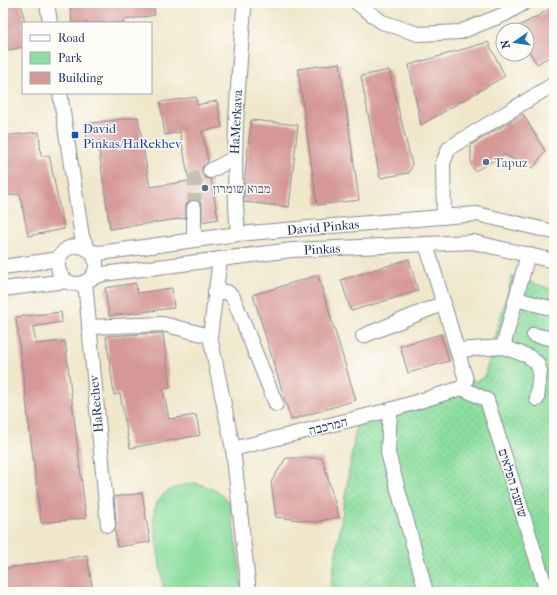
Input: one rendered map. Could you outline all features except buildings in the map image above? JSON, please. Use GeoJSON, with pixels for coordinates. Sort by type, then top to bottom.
{"type":"FeatureCollection","features":[{"type":"Feature","properties":{"kind":"street"},"geometry":{"type":"LineString","coordinates":[[47,3],[50,22]]}},
{"type":"Feature","properties":{"kind":"street"},"geometry":{"type":"LineString","coordinates":[[357,3],[382,22],[418,34],[460,32],[505,14],[524,3]]}},
{"type":"Feature","properties":{"kind":"street","name":"HaMerkava"},"geometry":{"type":"LineString","coordinates":[[238,234],[234,158],[244,9]]}},
{"type":"Feature","properties":{"kind":"street"},"geometry":{"type":"LineString","coordinates":[[444,216],[443,163],[449,148],[554,84]]}},
{"type":"Feature","properties":{"kind":"street"},"geometry":{"type":"LineString","coordinates":[[3,289],[66,281],[72,283],[87,280],[96,268],[94,256],[82,237],[60,94]]}},
{"type":"Feature","properties":{"kind":"street"},"geometry":{"type":"LineString","coordinates":[[210,171],[234,158]]}},
{"type":"Feature","properties":{"kind":"street"},"geometry":{"type":"LineString","coordinates":[[194,208],[194,240]]}},
{"type":"Feature","properties":{"kind":"street","name":"David Pinkas"},"geometry":{"type":"LineString","coordinates":[[90,251],[100,253],[238,234],[477,214],[554,232]]}},
{"type":"Feature","properties":{"kind":"street","name":"Pinkas"},"geometry":{"type":"LineString","coordinates":[[87,280],[103,274],[292,250],[473,242],[554,261]]}},
{"type":"Feature","properties":{"kind":"street"},"geometry":{"type":"LineString","coordinates":[[426,244],[466,380],[462,388]]}},
{"type":"Feature","properties":{"kind":"street"},"geometry":{"type":"LineString","coordinates":[[66,281],[59,271],[59,259],[61,254],[70,247],[81,246],[90,251]]}},
{"type":"Feature","properties":{"kind":"street"},"geometry":{"type":"LineString","coordinates":[[503,347],[528,254]]}},
{"type":"Feature","properties":{"kind":"street"},"geometry":{"type":"LineString","coordinates":[[3,267],[59,259]]}},
{"type":"Feature","properties":{"kind":"street"},"geometry":{"type":"LineString","coordinates":[[220,259],[210,336],[233,449],[249,592]]}},
{"type":"Feature","properties":{"kind":"street","name":"HaRechev"},"geometry":{"type":"LineString","coordinates":[[87,280],[89,327],[108,525]]}},
{"type":"Feature","properties":{"kind":"street"},"geometry":{"type":"LineString","coordinates":[[215,292],[227,292],[233,297],[276,404]]}},
{"type":"Feature","properties":{"kind":"street"},"geometry":{"type":"LineString","coordinates":[[516,298],[554,309]]}},
{"type":"Feature","properties":{"kind":"street"},"geometry":{"type":"LineString","coordinates":[[363,336],[444,303]]}},
{"type":"Feature","properties":{"kind":"street"},"geometry":{"type":"LineString","coordinates":[[89,327],[163,324],[210,336]]}},
{"type":"Feature","properties":{"kind":"street"},"geometry":{"type":"LineString","coordinates":[[534,335],[554,339]]}},
{"type":"Feature","properties":{"kind":"street"},"geometry":{"type":"LineString","coordinates":[[457,350],[503,347],[528,356],[537,363],[540,372],[537,399]]}},
{"type":"Feature","properties":{"kind":"street","name":"המרכבה"},"geometry":{"type":"LineString","coordinates":[[233,449],[390,410],[462,388]]}},
{"type":"Feature","properties":{"kind":"street","name":"שושנת הפלאים"},"geometry":{"type":"LineString","coordinates":[[462,388],[487,400],[548,592]]}},
{"type":"Feature","properties":{"kind":"street"},"geometry":{"type":"LineString","coordinates":[[390,410],[388,453],[426,592]]}},
{"type":"Feature","properties":{"kind":"green space"},"geometry":{"type":"Polygon","coordinates":[[[512,276],[554,290],[554,592],[330,592],[357,421],[484,378],[512,276]]]}},
{"type":"Feature","properties":{"kind":"green space"},"geometry":{"type":"Polygon","coordinates":[[[193,483],[214,490],[230,504],[243,592],[164,592],[153,517],[155,509],[158,502],[166,492],[193,483]]]}},
{"type":"Feature","properties":{"kind":"tunnel"},"geometry":{"type":"LineString","coordinates":[[194,208],[195,179],[210,171]]}},
{"type":"Feature","properties":{"kind":"place","name":"David Pinkas/HaRekhev"},"geometry":{"type":"Point","coordinates":[75,135]}},
{"type":"Feature","properties":{"kind":"place","name":"Tapuz"},"geometry":{"type":"Point","coordinates":[486,162]}},
{"type":"Feature","properties":{"kind":"place","name":"מבוא שומרון"},"geometry":{"type":"Point","coordinates":[205,188]}}]}
